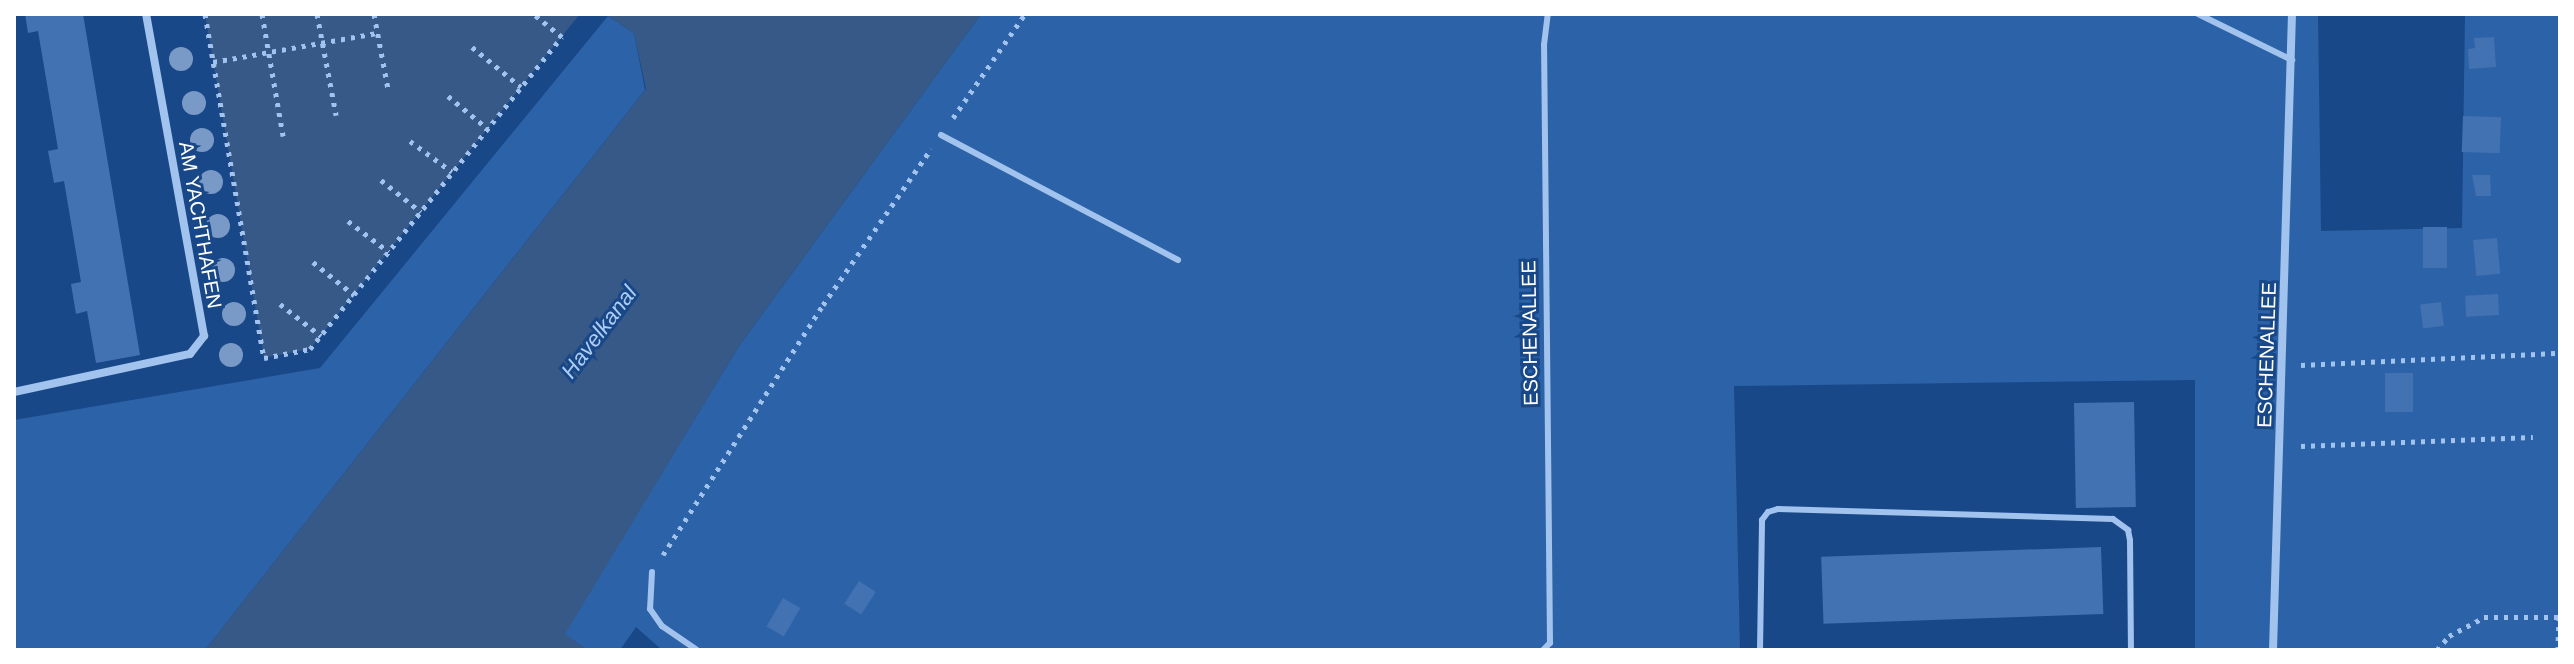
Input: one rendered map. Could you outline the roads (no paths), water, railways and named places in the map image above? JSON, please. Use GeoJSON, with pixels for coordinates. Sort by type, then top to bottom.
{"type":"FeatureCollection","features":[{"type":"Feature","properties":{"kind":"street","name":"AM YACHTHAFEN"},"geometry":{"type":"LineString","coordinates":[[14,392],[190,354],[204,336],[146,14]]}},
{"type":"Feature","properties":{"kind":"street","name":"ESCHENALLEE"},"geometry":{"type":"LineString","coordinates":[[2273,650],[2292,14]]}},
{"type":"Feature","properties":{"kind":"lane","name":"ESCHENALLEE"},"geometry":{"type":"LineString","coordinates":[[1543,650],[1550,643],[1544,45],[1548,14]]}},
{"type":"Feature","properties":{"kind":"lane"},"geometry":{"type":"LineString","coordinates":[[2198,14],[2292,60]]}},
{"type":"Feature","properties":{"kind":"lane"},"geometry":{"type":"LineString","coordinates":[[941,135],[1178,260]]}},
{"type":"Feature","properties":{"kind":"lane"},"geometry":{"type":"LineString","coordinates":[[1760,650],[1762,520],[1768,512],[1778,509],[2113,519],[2128,530],[2130,540],[2131,650]]}},
{"type":"Feature","properties":{"kind":"lane"},"geometry":{"type":"LineString","coordinates":[[652,572],[650,609],[662,626],[697,650]]}},
{"type":"Feature","properties":{"kind":"water","name":"Havelkanal"},"geometry":{"type":"Polygon","coordinates":[[[205,14],[981,14],[739,346],[565,634],[587,650],[205,650],[646,89],[634,33],[608,16],[579,15],[310,349],[264,358],[205,14]]]}}]}
